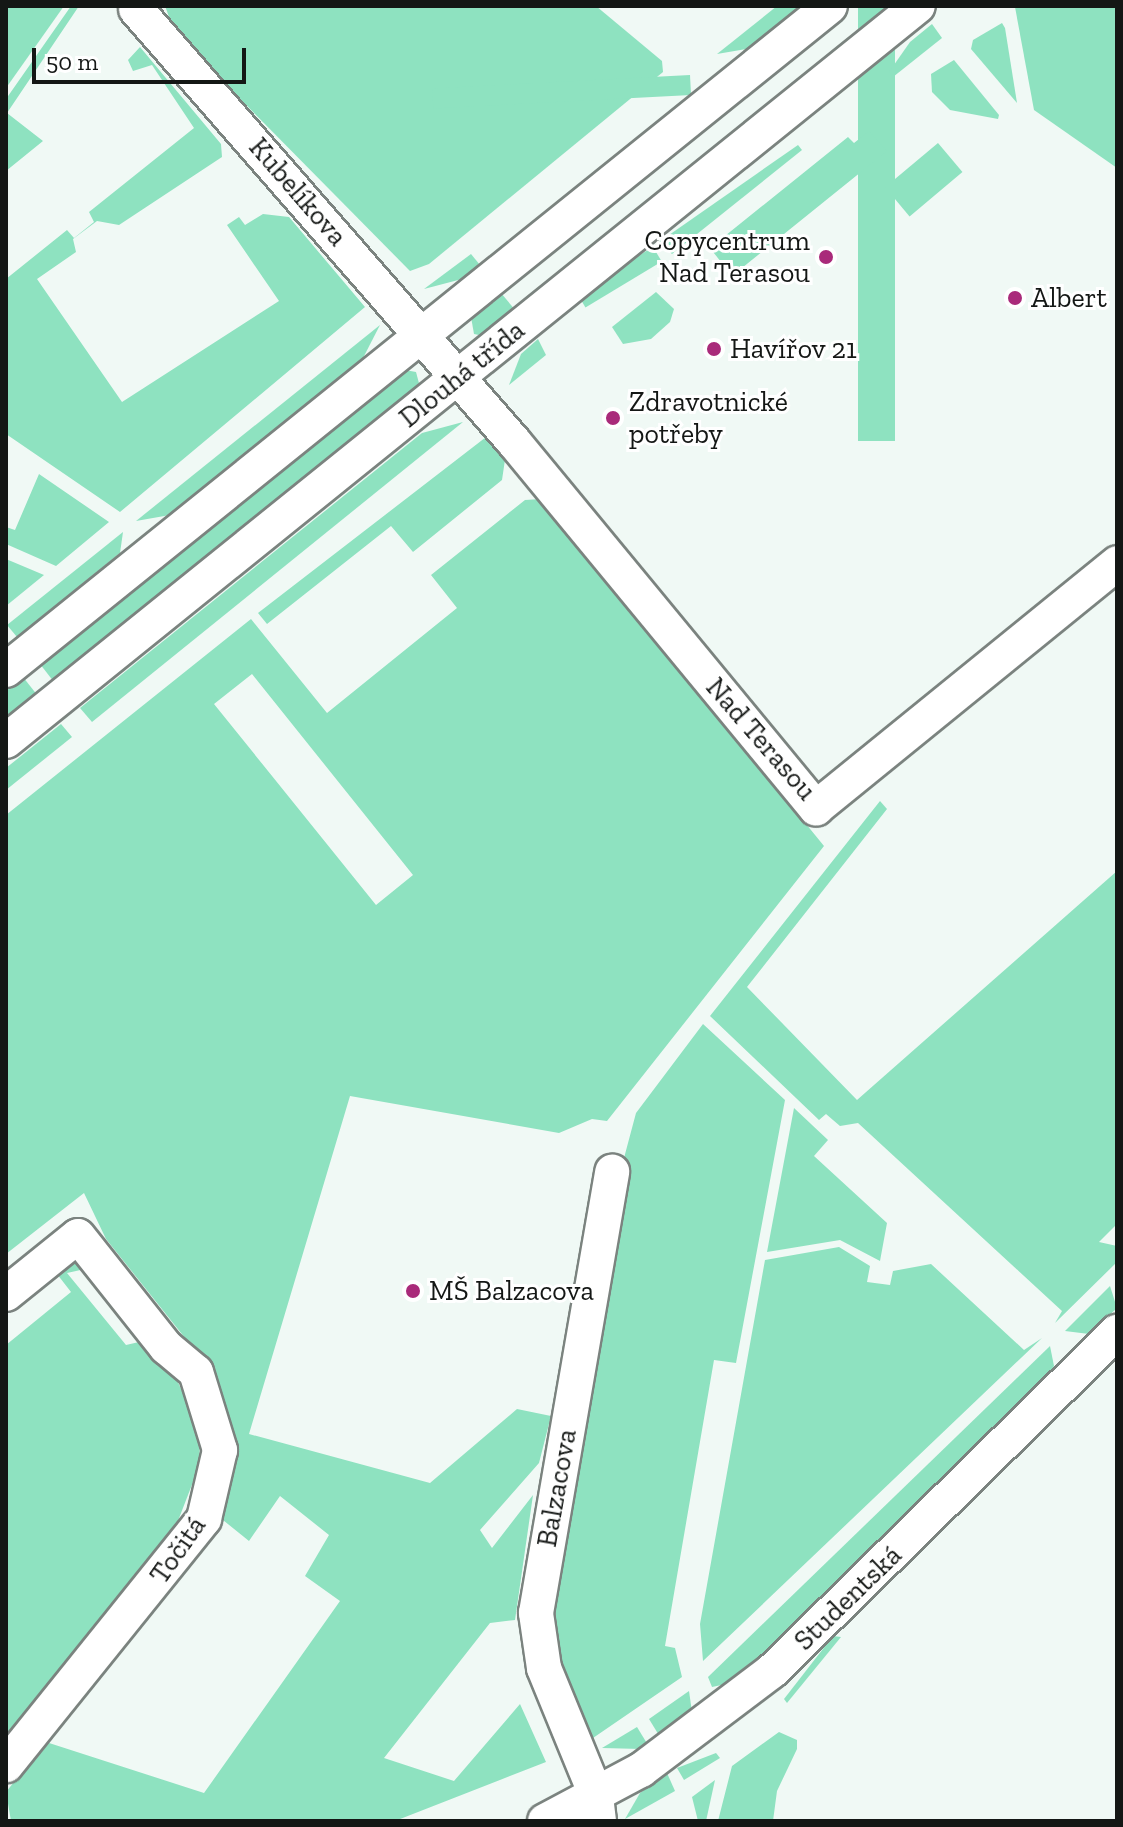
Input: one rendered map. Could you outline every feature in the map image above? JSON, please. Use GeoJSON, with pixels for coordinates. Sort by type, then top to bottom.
{"type":"FeatureCollection","features":[{"type":"Feature","properties":{"kind":"street","name":"Dlouhá třída"},"geometry":{"type":"LineString","coordinates":[[6,670],[830,6]]}},
{"type":"Feature","properties":{"kind":"street","name":"Dlouhá třída"},"geometry":{"type":"LineString","coordinates":[[6,741],[918,6]]}},
{"type":"Feature","properties":{"kind":"street","name":"Kubelíkova"},"geometry":{"type":"LineString","coordinates":[[136,9],[459,377]]}},
{"type":"Feature","properties":{"kind":"street","name":"Nad Terasou"},"geometry":{"type":"LineString","coordinates":[[459,377],[816,808],[1117,563]]}},
{"type":"Feature","properties":{"kind":"street","name":"Balzacova"},"geometry":{"type":"LineString","coordinates":[[598,1808],[544,1668],[536,1613],[612,1172]]}},
{"type":"Feature","properties":{"kind":"street","name":"Točitá"},"geometry":{"type":"LineString","coordinates":[[6,1294],[78,1236],[166,1347],[196,1372],[220,1450],[216,1483],[196,1530],[6,1765]]}},
{"type":"Feature","properties":{"kind":"street","name":"Studentská"},"geometry":{"type":"LineString","coordinates":[[545,1821],[598,1808],[796,1650],[1117,1332]]}},
{"type":"Feature","properties":{"kind":"green space"},"geometry":{"type":"Polygon","coordinates":[[[6,6],[64,6],[6,88],[6,6]]]}},
{"type":"Feature","properties":{"kind":"green space"},"geometry":{"type":"Polygon","coordinates":[[[71,6],[79,6],[7,113],[43,141],[6,171],[6,99],[71,6]]]}},
{"type":"Feature","properties":{"kind":"green space"},"geometry":{"type":"Polygon","coordinates":[[[165,6],[596,6],[662,61],[663,72],[429,264],[410,271],[175,33],[165,6]]]}},
{"type":"Feature","properties":{"kind":"green space"},"geometry":{"type":"Polygon","coordinates":[[[777,6],[803,6],[752,48],[717,54],[777,6]]]}},
{"type":"Feature","properties":{"kind":"green space"},"geometry":{"type":"Polygon","coordinates":[[[858,6],[895,6],[895,441],[858,441],[858,6]]]}},
{"type":"Feature","properties":{"kind":"green space"},"geometry":{"type":"Polygon","coordinates":[[[1117,6],[1117,168],[1034,110],[1015,7],[1117,6]]]}},
{"type":"Feature","properties":{"kind":"green space"},"geometry":{"type":"Polygon","coordinates":[[[1002,23],[1017,103],[971,49],[973,40],[1002,23]]]}},
{"type":"Feature","properties":{"kind":"green space"},"geometry":{"type":"Polygon","coordinates":[[[932,24],[942,38],[893,77],[889,72],[910,42],[932,24]]]}},
{"type":"Feature","properties":{"kind":"green space"},"geometry":{"type":"Polygon","coordinates":[[[140,47],[221,144],[222,157],[119,225],[97,221],[73,239],[76,252],[37,279],[122,402],[279,301],[227,225],[239,217],[245,225],[263,214],[289,217],[365,307],[120,512],[6,434],[6,279],[67,230],[74,238],[94,222],[89,212],[194,128],[152,65],[133,71],[128,60],[140,47]]]}},
{"type":"Feature","properties":{"kind":"green space"},"geometry":{"type":"Polygon","coordinates":[[[954,60],[999,115],[998,119],[950,110],[932,92],[931,74],[954,60]]]}},
{"type":"Feature","properties":{"kind":"green space"},"geometry":{"type":"Polygon","coordinates":[[[690,75],[691,95],[433,108],[432,89],[690,75]]]}},
{"type":"Feature","properties":{"kind":"green space"},"geometry":{"type":"Polygon","coordinates":[[[869,131],[887,151],[732,276],[710,248],[848,137],[854,143],[869,131]]]}},
{"type":"Feature","properties":{"kind":"green space"},"geometry":{"type":"Polygon","coordinates":[[[938,143],[962,172],[910,216],[885,187],[938,143]]]}},
{"type":"Feature","properties":{"kind":"green space"},"geometry":{"type":"Polygon","coordinates":[[[798,145],[802,150],[672,254],[659,242],[798,145]]]}},
{"type":"Feature","properties":{"kind":"green space"},"geometry":{"type":"Polygon","coordinates":[[[653,247],[662,262],[585,307],[577,293],[653,247]]]}},
{"type":"Feature","properties":{"kind":"green space"},"geometry":{"type":"Polygon","coordinates":[[[471,254],[480,265],[462,279],[424,289],[471,254]]]}},
{"type":"Feature","properties":{"kind":"green space"},"geometry":{"type":"Polygon","coordinates":[[[656,292],[674,309],[670,322],[651,339],[623,344],[612,327],[656,292]]]}},
{"type":"Feature","properties":{"kind":"green space"},"geometry":{"type":"Polygon","coordinates":[[[501,293],[516,311],[484,336],[474,334],[471,317],[501,293]]]}},
{"type":"Feature","properties":{"kind":"green space"},"geometry":{"type":"Polygon","coordinates":[[[380,325],[362,360],[170,515],[136,521],[380,325]]]}},
{"type":"Feature","properties":{"kind":"green space"},"geometry":{"type":"Polygon","coordinates":[[[538,339],[546,355],[509,385],[521,354],[538,339]]]}},
{"type":"Feature","properties":{"kind":"green space"},"geometry":{"type":"Polygon","coordinates":[[[405,370],[416,372],[420,387],[54,682],[40,664],[405,370]]]}},
{"type":"Feature","properties":{"kind":"green space"},"geometry":{"type":"Polygon","coordinates":[[[463,422],[92,722],[80,708],[422,433],[463,422]]]}},
{"type":"Feature","properties":{"kind":"green space"},"geometry":{"type":"Polygon","coordinates":[[[490,434],[506,453],[502,480],[413,552],[391,526],[267,624],[258,613],[490,434]]]}},
{"type":"Feature","properties":{"kind":"green space"},"geometry":{"type":"Polygon","coordinates":[[[39,474],[109,522],[56,566],[6,544],[6,527],[15,530],[39,474]]]}},
{"type":"Feature","properties":{"kind":"green space"},"geometry":{"type":"Polygon","coordinates":[[[541,499],[824,846],[607,1121],[592,1119],[559,1133],[350,1096],[249,1434],[430,1483],[517,1409],[551,1416],[539,1463],[480,1530],[492,1548],[533,1495],[515,1620],[490,1623],[384,1758],[454,1781],[520,1704],[546,1762],[395,1821],[11,1821],[6,1792],[46,1742],[204,1793],[340,1601],[305,1576],[329,1535],[280,1496],[249,1541],[213,1512],[205,1363],[106,1239],[84,1193],[6,1254],[6,815],[251,619],[327,713],[457,608],[431,575],[525,500],[541,499]],[[252,674],[214,704],[376,905],[413,875],[252,674]]]}},
{"type":"Feature","properties":{"kind":"green space"},"geometry":{"type":"Polygon","coordinates":[[[123,532],[120,553],[17,637],[7,625],[123,532]]]}},
{"type":"Feature","properties":{"kind":"green space"},"geometry":{"type":"Polygon","coordinates":[[[6,559],[44,575],[6,606],[6,559]]]}},
{"type":"Feature","properties":{"kind":"green space"},"geometry":{"type":"Polygon","coordinates":[[[23,677],[38,696],[6,721],[6,691],[23,677]]]}},
{"type":"Feature","properties":{"kind":"green space"},"geometry":{"type":"Polygon","coordinates":[[[61,724],[72,737],[6,790],[6,768],[61,724]]]}},
{"type":"Feature","properties":{"kind":"green space"},"geometry":{"type":"Polygon","coordinates":[[[880,801],[887,809],[747,987],[857,1100],[1117,871],[1117,1224],[1099,1242],[1117,1246],[1117,1262],[1055,1323],[1062,1311],[858,1123],[840,1126],[826,1114],[819,1120],[710,1016],[880,801]]]}},
{"type":"Feature","properties":{"kind":"green space"},"geometry":{"type":"Polygon","coordinates":[[[703,1024],[785,1100],[736,1363],[714,1360],[665,1646],[675,1648],[682,1677],[593,1738],[559,1656],[555,1608],[620,1173],[636,1113],[703,1024]]]}},
{"type":"Feature","properties":{"kind":"green space"},"geometry":{"type":"Polygon","coordinates":[[[794,1108],[828,1140],[814,1156],[887,1223],[880,1261],[840,1240],[767,1252],[794,1108]]]}},
{"type":"Feature","properties":{"kind":"green space"},"geometry":{"type":"Polygon","coordinates":[[[839,1247],[870,1266],[867,1282],[890,1285],[893,1271],[931,1264],[1024,1350],[1042,1338],[703,1661],[700,1624],[765,1260],[839,1247]]]}},
{"type":"Feature","properties":{"kind":"green space"},"geometry":{"type":"Polygon","coordinates":[[[64,1255],[94,1267],[67,1273],[126,1345],[152,1339],[168,1360],[199,1429],[200,1464],[176,1526],[6,1742],[6,1345],[71,1292],[57,1274],[64,1255]]]}},
{"type":"Feature","properties":{"kind":"green space"},"geometry":{"type":"Polygon","coordinates":[[[1110,1286],[1117,1308],[1089,1334],[1065,1331],[1110,1286]]]}},
{"type":"Feature","properties":{"kind":"green space"},"geometry":{"type":"Polygon","coordinates":[[[1050,1346],[1054,1366],[1046,1379],[778,1642],[731,1683],[712,1687],[708,1677],[1050,1346]]]}},
{"type":"Feature","properties":{"kind":"green space"},"geometry":{"type":"Polygon","coordinates":[[[833,1636],[841,1637],[787,1703],[784,1699],[833,1636]]]}},
{"type":"Feature","properties":{"kind":"green space"},"geometry":{"type":"Polygon","coordinates":[[[689,1691],[692,1712],[660,1737],[649,1719],[689,1691]]]}},
{"type":"Feature","properties":{"kind":"green space"},"geometry":{"type":"Polygon","coordinates":[[[637,1727],[648,1745],[641,1749],[602,1748],[637,1727]]]}},
{"type":"Feature","properties":{"kind":"green space"},"geometry":{"type":"Polygon","coordinates":[[[779,1732],[797,1740],[797,1749],[777,1791],[773,1821],[718,1821],[732,1766],[779,1732]]]}},
{"type":"Feature","properties":{"kind":"green space"},"geometry":{"type":"Polygon","coordinates":[[[716,1753],[720,1758],[684,1780],[677,1768],[716,1753]]]}},
{"type":"Feature","properties":{"kind":"green space"},"geometry":{"type":"Polygon","coordinates":[[[667,1773],[675,1791],[625,1819],[640,1793],[667,1773]]]}},
{"type":"Feature","properties":{"kind":"green space"},"geometry":{"type":"Polygon","coordinates":[[[715,1780],[706,1821],[698,1821],[692,1797],[715,1780]]]}},
{"type":"Feature","properties":{"kind":"place","name":"Copycentrum Nad Terasou"},"geometry":{"type":"Point","coordinates":[826,257]}},
{"type":"Feature","properties":{"kind":"place","name":"Albert"},"geometry":{"type":"Point","coordinates":[1015,298]}},
{"type":"Feature","properties":{"kind":"place","name":"Havířov 21"},"geometry":{"type":"Point","coordinates":[714,349]}},
{"type":"Feature","properties":{"kind":"place","name":"Zdravotnické potřeby"},"geometry":{"type":"Point","coordinates":[613,418]}},
{"type":"Feature","properties":{"kind":"place","name":"MŠ Balzacova"},"geometry":{"type":"Point","coordinates":[413,1291]}}]}
